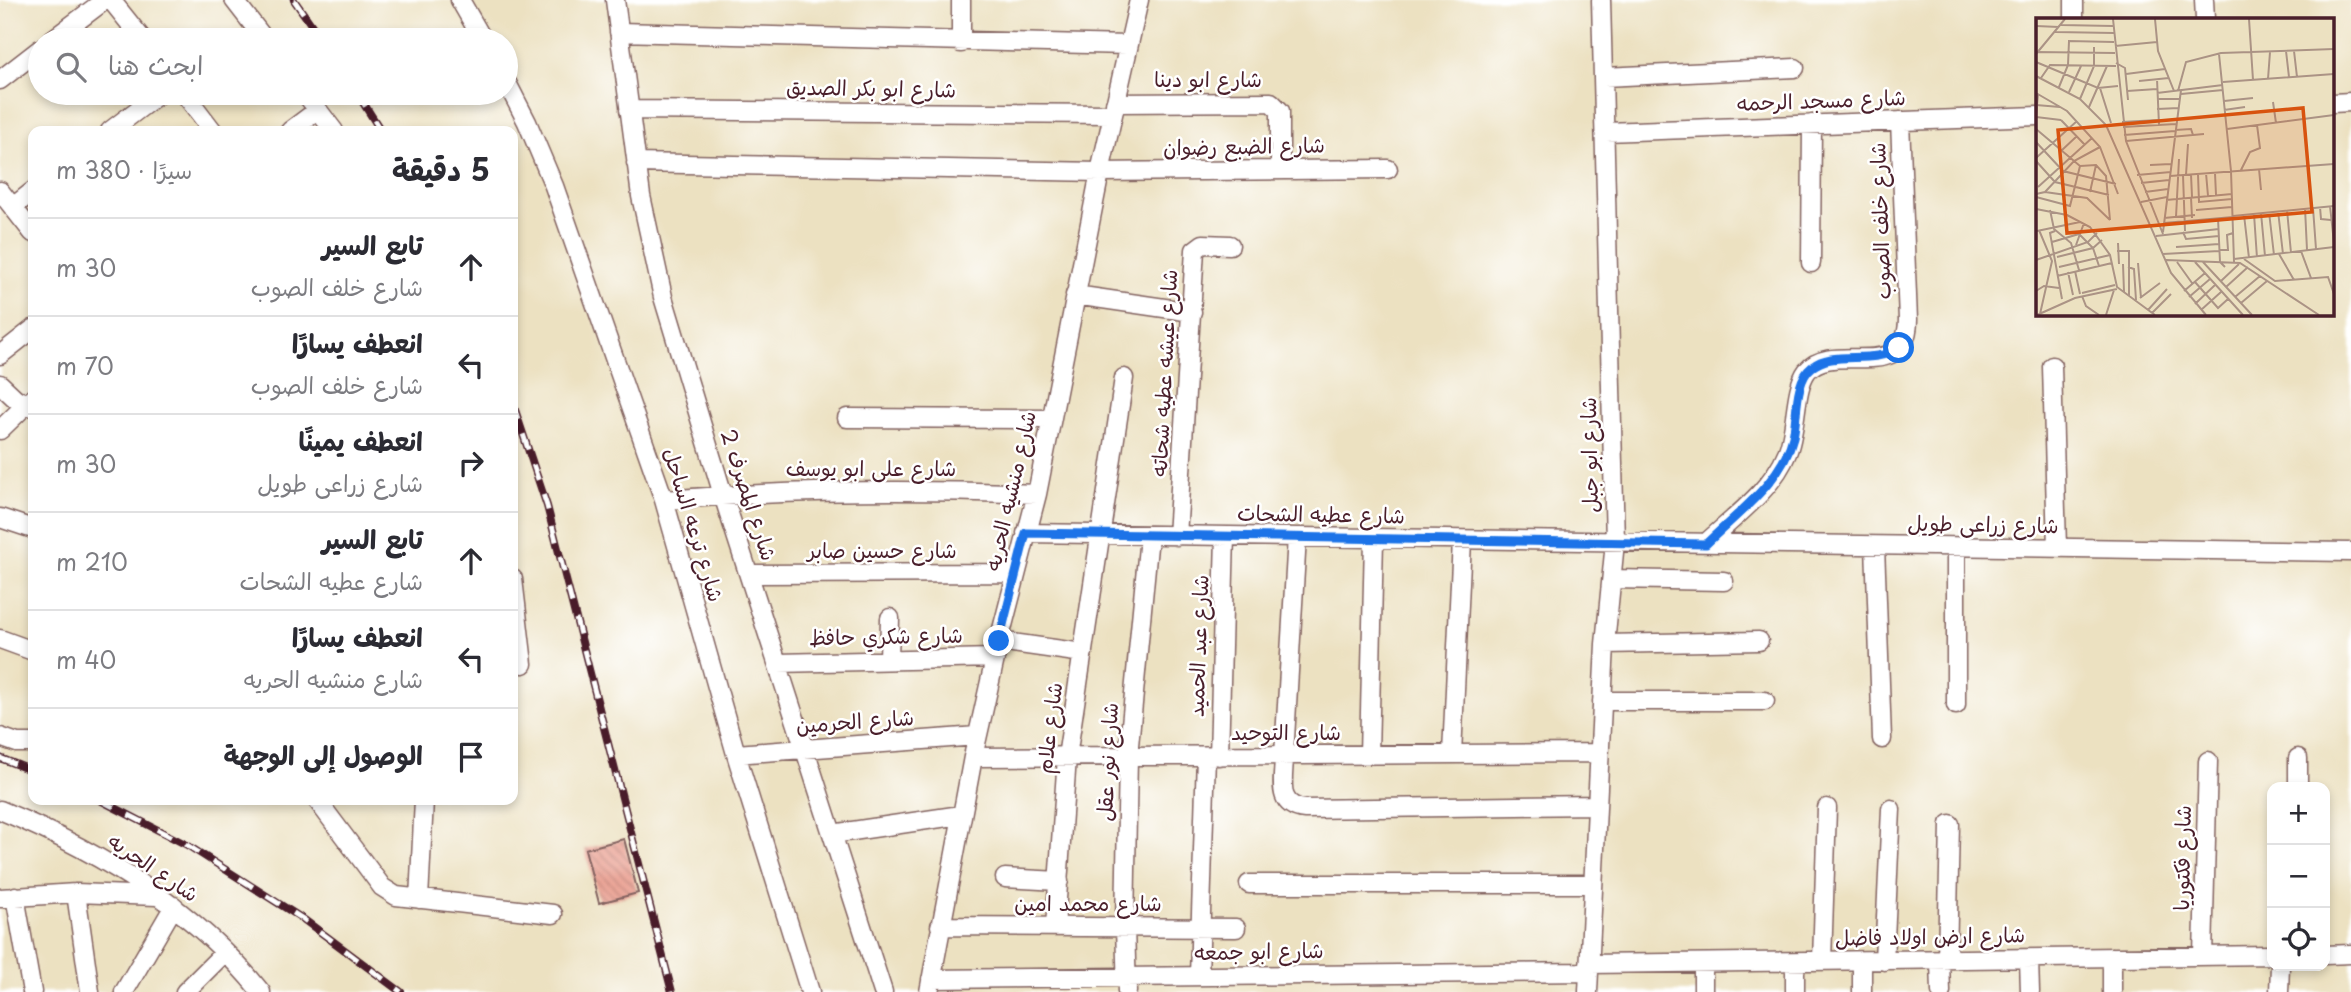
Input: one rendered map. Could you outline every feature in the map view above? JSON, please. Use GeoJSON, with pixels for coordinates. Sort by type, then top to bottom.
{"type":"FeatureCollection","features":[{"type":"Feature","properties":{"kind":"street"},"geometry":{"type":"LineString","coordinates":[[68,28],[105,0]]}},
{"type":"Feature","properties":{"kind":"street"},"geometry":{"type":"LineString","coordinates":[[111,0],[133,28]]}},
{"type":"Feature","properties":{"kind":"street"},"geometry":{"type":"LineString","coordinates":[[234,0],[256,28]]}},
{"type":"Feature","properties":{"kind":"street"},"geometry":{"type":"LineString","coordinates":[[460,0],[476,28]]}},
{"type":"Feature","properties":{"kind":"street","name":"شارع المصرف 2"},"geometry":{"type":"LineString","coordinates":[[615,0],[636,163],[647,230],[663,297],[723,495],[883,992]]}},
{"type":"Feature","properties":{"kind":"street"},"geometry":{"type":"LineString","coordinates":[[961,0],[961,43]]}},
{"type":"Feature","properties":{"kind":"street","name":"شارع منشيه الحريه"},"geometry":{"type":"LineString","coordinates":[[930,985],[977,736],[1037,494],[1100,172],[1139,0]]}},
{"type":"Feature","properties":{"kind":"street","name":"شارع ابو جبل"},"geometry":{"type":"LineString","coordinates":[[1588,992],[1605,644],[1615,542],[1601,0]]}},
{"type":"Feature","properties":{"kind":"street"},"geometry":{"type":"LineString","coordinates":[[2074,0],[2074,18]]}},
{"type":"Feature","properties":{"kind":"street"},"geometry":{"type":"LineString","coordinates":[[2204,0],[2205,18]]}},
{"type":"Feature","properties":{"kind":"street"},"geometry":{"type":"LineString","coordinates":[[619,32],[961,43],[1127,45]]}},
{"type":"Feature","properties":{"kind":"street"},"geometry":{"type":"LineString","coordinates":[[0,80],[28,58]]}},
{"type":"Feature","properties":{"kind":"street"},"geometry":{"type":"LineString","coordinates":[[1604,77],[1795,68]]}},
{"type":"Feature","properties":{"kind":"street","name":"شارع ابو دينا"},"geometry":{"type":"LineString","coordinates":[[1114,108],[1271,102],[1280,111],[1280,170]]}},
{"type":"Feature","properties":{"kind":"street","name":"شارع ترعه الساحل"},"geometry":{"type":"LineString","coordinates":[[518,104],[554,186],[664,500],[736,754],[810,992]]}},
{"type":"Feature","properties":{"kind":"street"},"geometry":{"type":"LineString","coordinates":[[117,126],[144,105]]}},
{"type":"Feature","properties":{"kind":"street"},"geometry":{"type":"LineString","coordinates":[[193,105],[209,126]]}},
{"type":"Feature","properties":{"kind":"street"},"geometry":{"type":"LineString","coordinates":[[314,105],[330,126]]}},
{"type":"Feature","properties":{"kind":"street","name":"شارع ابو بكر الصديق"},"geometry":{"type":"LineString","coordinates":[[629,110],[1114,108]]}},
{"type":"Feature","properties":{"kind":"street"},"geometry":{"type":"LineString","coordinates":[[297,126],[318,110]]}},
{"type":"Feature","properties":{"kind":"street","name":"شارع مسجد الرحمه"},"geometry":{"type":"LineString","coordinates":[[1606,132],[2036,116]]}},
{"type":"Feature","properties":{"kind":"street","name":"شارع خلف الصوب"},"geometry":{"type":"LineString","coordinates":[[1706,544],[1769,482],[1779,468],[1793,438],[1802,380],[1808,369],[1818,362],[1830,360],[1879,358],[1899,348],[1905,339],[1908,320],[1900,121]]}},
{"type":"Feature","properties":{"kind":"street"},"geometry":{"type":"LineString","coordinates":[[1811,263],[1812,124]]}},
{"type":"Feature","properties":{"kind":"street","name":"شارع الضبع رضوان"},"geometry":{"type":"LineString","coordinates":[[636,163],[1100,172],[1388,169]]}},
{"type":"Feature","properties":{"kind":"street"},"geometry":{"type":"LineString","coordinates":[[0,191],[28,226]]}},
{"type":"Feature","properties":{"kind":"street"},"geometry":{"type":"LineString","coordinates":[[13,207],[28,195]]}},
{"type":"Feature","properties":{"kind":"street","name":"شارع عيشه عطيه شحاته"},"geometry":{"type":"LineString","coordinates":[[1177,536],[1195,250],[1203,244],[1230,245]]}},
{"type":"Feature","properties":{"kind":"street"},"geometry":{"type":"LineString","coordinates":[[1075,295],[1192,312]]}},
{"type":"Feature","properties":{"kind":"street"},"geometry":{"type":"LineString","coordinates":[[0,355],[28,334]]}},
{"type":"Feature","properties":{"kind":"street"},"geometry":{"type":"LineString","coordinates":[[2052,366],[2057,548]]}},
{"type":"Feature","properties":{"kind":"street","name":"شارع علام"},"geometry":{"type":"LineString","coordinates":[[1055,927],[1067,757],[1124,378]]}},
{"type":"Feature","properties":{"kind":"street"},"geometry":{"type":"LineString","coordinates":[[0,384],[16,399],[28,402]]}},
{"type":"Feature","properties":{"kind":"street"},"geometry":{"type":"LineString","coordinates":[[0,430],[28,406]]}},
{"type":"Feature","properties":{"kind":"street"},"geometry":{"type":"LineString","coordinates":[[847,418],[1051,419]]}},
{"type":"Feature","properties":{"kind":"street","name":"شارع على ابو يوسف"},"geometry":{"type":"LineString","coordinates":[[664,500],[828,490],[1037,494]]}},
{"type":"Feature","properties":{"kind":"street"},"geometry":{"type":"LineString","coordinates":[[0,518],[28,527]]}},
{"type":"Feature","properties":{"kind":"street","name":"شارع عطيه الشحات"},"geometry":{"type":"LineString","coordinates":[[1026,533],[1615,542]]}},
{"type":"Feature","properties":{"kind":"street","name":"شارع نور عقل"},"geometry":{"type":"LineString","coordinates":[[1126,984],[1128,756],[1149,536]]}},
{"type":"Feature","properties":{"kind":"street","name":"شارع عبد الحميد"},"geometry":{"type":"LineString","coordinates":[[1199,976],[1224,536]]}},
{"type":"Feature","properties":{"kind":"street"},"geometry":{"type":"LineString","coordinates":[[1297,537],[1283,791],[1287,802],[1293,808],[1596,805]]}},
{"type":"Feature","properties":{"kind":"street"},"geometry":{"type":"LineString","coordinates":[[1369,755],[1374,538]]}},
{"type":"Feature","properties":{"kind":"street"},"geometry":{"type":"LineString","coordinates":[[1451,754],[1462,540]]}},
{"type":"Feature","properties":{"kind":"street","name":"شارع زراعى طويل"},"geometry":{"type":"LineString","coordinates":[[1615,542],[2351,552]]}},
{"type":"Feature","properties":{"kind":"street"},"geometry":{"type":"LineString","coordinates":[[1875,546],[1882,739]]}},
{"type":"Feature","properties":{"kind":"street"},"geometry":{"type":"LineString","coordinates":[[1956,547],[1956,705]]}},
{"type":"Feature","properties":{"kind":"street","name":"شارع حسين صابر"},"geometry":{"type":"LineString","coordinates":[[749,575],[1016,573]]}},
{"type":"Feature","properties":{"kind":"street"},"geometry":{"type":"LineString","coordinates":[[1612,579],[1724,581]]}},
{"type":"Feature","properties":{"kind":"street"},"geometry":{"type":"LineString","coordinates":[[890,618],[890,660]]}},
{"type":"Feature","properties":{"kind":"street"},"geometry":{"type":"LineString","coordinates":[[518,622],[523,664]]}},
{"type":"Feature","properties":{"kind":"street"},"geometry":{"type":"LineString","coordinates":[[0,639],[28,649]]}},
{"type":"Feature","properties":{"kind":"street"},"geometry":{"type":"LineString","coordinates":[[1605,644],[1759,641]]}},
{"type":"Feature","properties":{"kind":"street","name":"شارع شكري حافظ"},"geometry":{"type":"LineString","coordinates":[[778,663],[890,660],[997,649],[1083,653]]}},
{"type":"Feature","properties":{"kind":"street"},"geometry":{"type":"LineString","coordinates":[[1602,701],[1765,701]]}},
{"type":"Feature","properties":{"kind":"street","name":"شارع الحرمين"},"geometry":{"type":"LineString","coordinates":[[736,754],[977,736]]}},
{"type":"Feature","properties":{"kind":"street"},"geometry":{"type":"LineString","coordinates":[[0,737],[17,743],[28,743]]}},
{"type":"Feature","properties":{"kind":"street","name":"شارع التوحيد"},"geometry":{"type":"LineString","coordinates":[[973,757],[1599,753]]}},
{"type":"Feature","properties":{"kind":"street"},"geometry":{"type":"LineString","coordinates":[[2298,758],[2298,782]]}},
{"type":"Feature","properties":{"kind":"street","name":"شارع فكتوريا"},"geometry":{"type":"LineString","coordinates":[[2203,956],[2208,761]]}},
{"type":"Feature","properties":{"kind":"street"},"geometry":{"type":"LineString","coordinates":[[321,805],[382,887],[396,896],[553,914]]}},
{"type":"Feature","properties":{"kind":"street"},"geometry":{"type":"LineString","coordinates":[[419,899],[424,805]]}},
{"type":"Feature","properties":{"kind":"street"},"geometry":{"type":"LineString","coordinates":[[1822,961],[1827,808]]}},
{"type":"Feature","properties":{"kind":"street"},"geometry":{"type":"LineString","coordinates":[[1884,961],[1891,809]]}},
{"type":"Feature","properties":{"kind":"street","name":"شارع الحريه"},"geometry":{"type":"LineString","coordinates":[[0,810],[110,864],[167,901],[225,952],[261,992]]}},
{"type":"Feature","properties":{"kind":"street"},"geometry":{"type":"LineString","coordinates":[[832,834],[961,815]]}},
{"type":"Feature","properties":{"kind":"street"},"geometry":{"type":"LineString","coordinates":[[1941,992],[1950,824]]}},
{"type":"Feature","properties":{"kind":"street"},"geometry":{"type":"LineString","coordinates":[[1005,878],[1059,881]]}},
{"type":"Feature","properties":{"kind":"street"},"geometry":{"type":"LineString","coordinates":[[1249,884],[1592,884]]}},
{"type":"Feature","properties":{"kind":"street"},"geometry":{"type":"LineString","coordinates":[[76,893],[90,992]]}},
{"type":"Feature","properties":{"kind":"street"},"geometry":{"type":"LineString","coordinates":[[32,992],[8,897],[76,893],[167,901],[124,992]]}},
{"type":"Feature","properties":{"kind":"street","name":"شارع محمد امين"},"geometry":{"type":"LineString","coordinates":[[940,926],[1236,928]]}},
{"type":"Feature","properties":{"kind":"street"},"geometry":{"type":"LineString","coordinates":[[185,992],[225,952]]}},
{"type":"Feature","properties":{"kind":"street"},"geometry":{"type":"LineString","coordinates":[[2330,955],[2351,954]]}},
{"type":"Feature","properties":{"kind":"street","name":"شارع ارض اولاد فاضل"},"geometry":{"type":"LineString","coordinates":[[1589,968],[1703,963],[2267,956]]}},
{"type":"Feature","properties":{"kind":"street"},"geometry":{"type":"LineString","coordinates":[[2112,957],[2112,992]]}},
{"type":"Feature","properties":{"kind":"street"},"geometry":{"type":"LineString","coordinates":[[2029,959],[2030,992]]}},
{"type":"Feature","properties":{"kind":"street"},"geometry":{"type":"LineString","coordinates":[[1862,961],[1862,992]]}},
{"type":"Feature","properties":{"kind":"street"},"geometry":{"type":"LineString","coordinates":[[1795,962],[1795,992]]}},
{"type":"Feature","properties":{"kind":"street"},"geometry":{"type":"LineString","coordinates":[[1703,963],[1703,992]]}},
{"type":"Feature","properties":{"kind":"street","name":"شارع ابو جمعه"},"geometry":{"type":"LineString","coordinates":[[930,985],[1126,984],[1199,976],[1450,973],[1589,968]]}},
{"type":"Feature","properties":{"kind":"street"},"geometry":{"type":"LineString","coordinates":[[2279,992],[2280,971]]}},
{"type":"Feature","properties":{"kind":"street"},"geometry":{"type":"LineString","coordinates":[[1449,992],[1450,973]]}},
{"type":"Feature","properties":{"kind":"building"},"geometry":{"type":"Polygon","coordinates":[[[624,839],[638,893],[599,903],[585,849],[624,839]]]}},
{"type":"Feature","properties":{"kind":"railway"},"geometry":{"type":"LineString","coordinates":[[294,0],[314,28]]}},
{"type":"Feature","properties":{"kind":"railway"},"geometry":{"type":"LineString","coordinates":[[365,105],[378,126]]}},
{"type":"Feature","properties":{"kind":"railway"},"geometry":{"type":"LineString","coordinates":[[518,419],[547,506],[672,992]]}},
{"type":"Feature","properties":{"kind":"railway"},"geometry":{"type":"LineString","coordinates":[[0,758],[28,769]]}},
{"type":"Feature","properties":{"kind":"railway"},"geometry":{"type":"LineString","coordinates":[[110,805],[187,845],[303,919],[401,992]]}},
{"type":"Feature","properties":{"kind":"route"},"geometry":{"type":"LineString","coordinates":[[999,641],[1026,533],[1706,544],[1769,482],[1779,468],[1793,438],[1802,380],[1808,369],[1818,362],[1830,360],[1879,358],[1899,348]]}}]}
